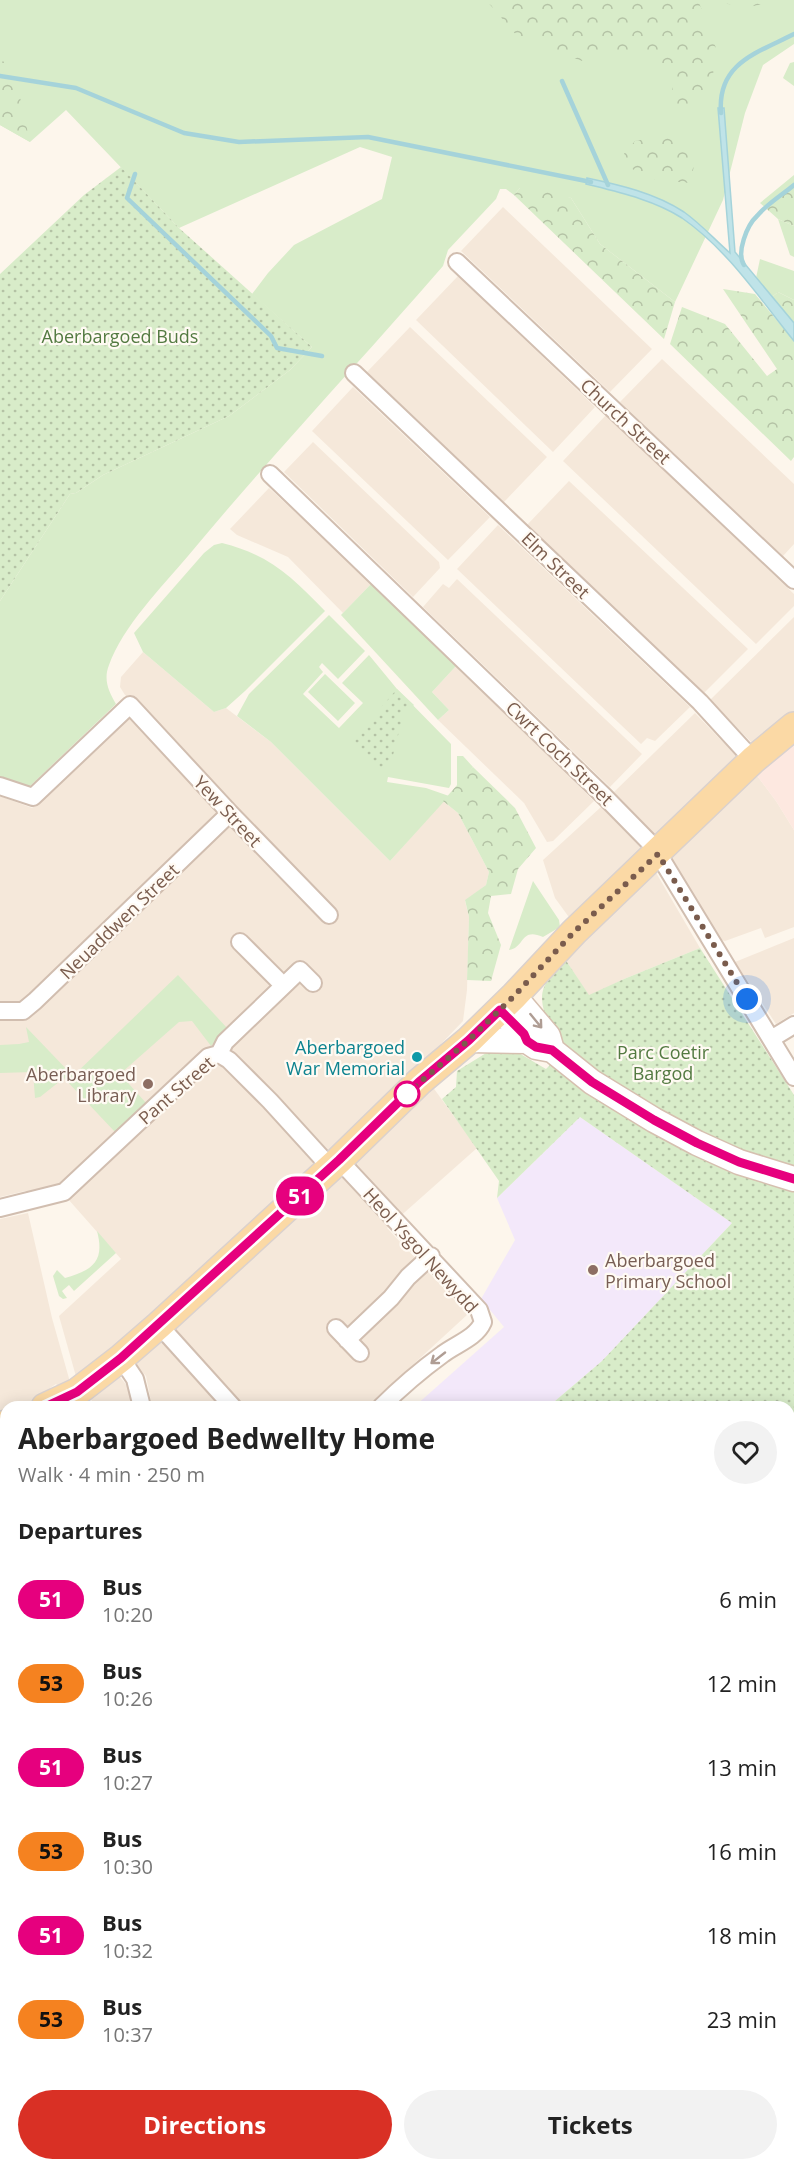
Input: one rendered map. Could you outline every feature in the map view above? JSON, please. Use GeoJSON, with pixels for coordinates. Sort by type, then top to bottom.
{"type":"FeatureCollection","features":[{"type":"Feature","properties":{"kind":"main road"},"geometry":{"type":"LineString","coordinates":[[58,1401],[77,1392],[121,1358],[335,1164],[419,1082],[469,1040],[574,932],[658,854],[753,760],[794,726]]}},
{"type":"Feature","properties":{"kind":"street","name":"Church Street"},"geometry":{"type":"LineString","coordinates":[[457,262],[794,580]]}},
{"type":"Feature","properties":{"kind":"street","name":"Elm Street"},"geometry":{"type":"LineString","coordinates":[[354,373],[700,702],[753,760]]}},
{"type":"Feature","properties":{"kind":"street","name":"Cwrt Coch Street"},"geometry":{"type":"LineString","coordinates":[[270,474],[606,797],[658,854],[794,1077]]}},
{"type":"Feature","properties":{"kind":"street","name":"Yew Street"},"geometry":{"type":"LineString","coordinates":[[0,786],[33,797],[130,705],[329,915]]}},
{"type":"Feature","properties":{"kind":"street","name":"Neuaddwen Street"},"geometry":{"type":"LineString","coordinates":[[0,1011],[23,1011],[35,1001],[230,813]]}},
{"type":"Feature","properties":{"kind":"street"},"geometry":{"type":"LineString","coordinates":[[240,942],[283,986]]}},
{"type":"Feature","properties":{"kind":"street"},"geometry":{"type":"LineString","coordinates":[[219,1054],[225,1042],[300,970],[313,983]]}},
{"type":"Feature","properties":{"kind":"street"},"geometry":{"type":"LineString","coordinates":[[507,1003],[527,1041]]}},
{"type":"Feature","properties":{"kind":"street"},"geometry":{"type":"LineString","coordinates":[[507,1003],[548,1036],[552,1050]]}},
{"type":"Feature","properties":{"kind":"street"},"geometry":{"type":"LineString","coordinates":[[771,1039],[794,1025]]}},
{"type":"Feature","properties":{"kind":"street"},"geometry":{"type":"LineString","coordinates":[[469,1040],[527,1041],[536,1047],[552,1050],[592,1082],[675,1132],[739,1162],[794,1179]]}},
{"type":"Feature","properties":{"kind":"street","name":"Pant Street"},"geometry":{"type":"LineString","coordinates":[[0,1208],[64,1192],[208,1057],[219,1054],[229,1060],[335,1164]]}},
{"type":"Feature","properties":{"kind":"street","name":"Heol Ysgol Newydd"},"geometry":{"type":"LineString","coordinates":[[335,1164],[431,1256],[479,1310],[483,1322],[479,1330],[445,1352],[387,1401]]}},
{"type":"Feature","properties":{"kind":"street"},"geometry":{"type":"LineString","coordinates":[[360,1353],[341,1334],[391,1298],[408,1277],[431,1256]]}},
{"type":"Feature","properties":{"kind":"street"},"geometry":{"type":"LineString","coordinates":[[159,1325],[228,1401]]}},
{"type":"Feature","properties":{"kind":"street"},"geometry":{"type":"LineString","coordinates":[[121,1358],[135,1379],[140,1401]]}},
{"type":"Feature","properties":{"kind":"shaded area"},"geometry":{"type":"Polygon","coordinates":[[[503,207],[652,349],[610,392],[461,251],[503,207]]]}},
{"type":"Feature","properties":{"kind":"shaded area"},"geometry":{"type":"Polygon","coordinates":[[[458,276],[595,407],[553,452],[416,320],[458,276]]]}},
{"type":"Feature","properties":{"kind":"shaded area"},"geometry":{"type":"Polygon","coordinates":[[[410,327],[547,457],[504,502],[367,372],[410,327]]]}},
{"type":"Feature","properties":{"kind":"shaded area"},"geometry":{"type":"Polygon","coordinates":[[[662,359],[794,484],[794,544],[783,556],[620,402],[662,359]]]}},
{"type":"Feature","properties":{"kind":"shaded area"},"geometry":{"type":"Polygon","coordinates":[[[353,387],[490,517],[448,560],[312,431],[353,387]]]}},
{"type":"Feature","properties":{"kind":"shaded area"},"geometry":{"type":"Polygon","coordinates":[[[606,415],[794,594],[794,606],[756,644],[563,461],[606,415]]]}},
{"type":"Feature","properties":{"kind":"shaded area"},"geometry":{"type":"Polygon","coordinates":[[[313,442],[439,562],[440,568],[413,597],[284,472],[313,442]]]}},
{"type":"Feature","properties":{"kind":"shaded area"},"geometry":{"type":"Polygon","coordinates":[[[569,481],[748,649],[704,693],[527,525],[569,481]]]}},
{"type":"Feature","properties":{"kind":"shaded area"},"geometry":{"type":"Polygon","coordinates":[[[269,488],[372,583],[343,613],[288,557],[237,535],[230,529],[269,488]]]}},
{"type":"Feature","properties":{"kind":"shaded area"},"geometry":{"type":"Polygon","coordinates":[[[498,525],[690,707],[655,741],[647,738],[641,744],[457,569],[498,525]]]}},
{"type":"Feature","properties":{"kind":"shaded area"},"geometry":{"type":"Polygon","coordinates":[[[457,579],[642,754],[610,787],[423,607],[443,584],[449,588],[457,579]]]}},
{"type":"Feature","properties":{"kind":"shaded area"},"geometry":{"type":"Polygon","coordinates":[[[794,617],[794,712],[754,745],[710,700],[794,617]]]}},
{"type":"Feature","properties":{"kind":"shaded area"},"geometry":{"type":"Polygon","coordinates":[[[143,652],[214,712],[226,708],[271,742],[390,861],[443,801],[458,813],[489,872],[486,885],[465,901],[469,917],[467,990],[463,1021],[417,1069],[131,1334],[77,1380],[59,1316],[121,1259],[68,1199],[25,1191],[0,1197],[0,796],[32,808],[120,726],[138,706],[125,695],[120,687],[121,677],[143,652]]]}},
{"type":"Feature","properties":{"kind":"shaded area"},"geometry":{"type":"Polygon","coordinates":[[[456,666],[594,801],[553,841],[547,842],[524,803],[438,720],[449,710],[432,692],[456,666]]]}},
{"type":"Feature","properties":{"kind":"shaded area"},"geometry":{"type":"Polygon","coordinates":[[[695,713],[738,758],[656,836],[614,792],[695,713]]]}},
{"type":"Feature","properties":{"kind":"shaded area"},"geometry":{"type":"Polygon","coordinates":[[[794,743],[794,830],[755,773],[794,743]]]}},
{"type":"Feature","properties":{"kind":"shaded area"},"geometry":{"type":"Polygon","coordinates":[[[755,773],[794,830],[794,927],[765,938],[761,928],[725,941],[721,940],[670,856],[755,773]]]}},
{"type":"Feature","properties":{"kind":"shaded area"},"geometry":{"type":"Polygon","coordinates":[[[601,807],[643,850],[571,920],[555,898],[543,860],[601,807]]]}},
{"type":"Feature","properties":{"kind":"shaded area"},"geometry":{"type":"Polygon","coordinates":[[[655,871],[700,948],[589,996],[565,959],[655,871]]]}},
{"type":"Feature","properties":{"kind":"shaded area"},"geometry":{"type":"Polygon","coordinates":[[[794,938],[794,1013],[776,1024],[735,962],[794,938]]]}},
{"type":"Feature","properties":{"kind":"shaded area"},"geometry":{"type":"Polygon","coordinates":[[[432,1086],[477,1148],[387,1228],[468,1314],[374,1401],[151,1401],[146,1376],[135,1364],[432,1086]]]}},
{"type":"Feature","properties":{"kind":"shaded area","name":"Aberbargoed Primary School"},"geometry":{"type":"Polygon","coordinates":[[[580,1117],[732,1223],[602,1361],[555,1401],[421,1401],[504,1327],[481,1299],[515,1240],[497,1198],[580,1117]]]}},
{"type":"Feature","properties":{"kind":"shaded area"},"geometry":{"type":"Polygon","coordinates":[[[28,1213],[52,1318],[70,1382],[59,1388],[56,1384],[50,1388],[52,1391],[33,1401],[0,1401],[0,1219],[28,1213]]]}},
{"type":"Feature","properties":{"kind":"shaded area"},"geometry":{"type":"Polygon","coordinates":[[[119,1376],[129,1388],[131,1401],[92,1401],[91,1397],[119,1376]]]}},
{"type":"Feature","properties":{"kind":"green space"},"geometry":{"type":"Polygon","coordinates":[[[0,0],[794,0],[794,44],[763,65],[745,113],[723,200],[675,302],[600,244],[571,198],[520,188],[514,195],[506,189],[500,189],[496,199],[448,250],[443,266],[144,608],[123,636],[107,670],[108,686],[116,704],[28,788],[0,780],[0,601],[70,494],[76,493],[103,475],[229,416],[290,370],[312,347],[252,294],[294,245],[382,199],[392,157],[360,147],[179,228],[66,110],[30,142],[0,125],[0,0]]]}},
{"type":"Feature","properties":{"kind":"green space"},"geometry":{"type":"Polygon","coordinates":[[[486,0],[698,0],[716,48],[712,84],[675,119],[671,76],[642,51],[582,61],[518,37],[486,0]]]}},
{"type":"Feature","properties":{"kind":"green space"},"geometry":{"type":"Polygon","coordinates":[[[718,0],[777,1],[749,7],[721,3],[718,0]]]}},
{"type":"Feature","properties":{"kind":"green space"},"geometry":{"type":"Polygon","coordinates":[[[0,60],[13,66],[30,142],[0,125],[0,60]]]}},
{"type":"Feature","properties":{"kind":"green space"},"geometry":{"type":"Polygon","coordinates":[[[794,62],[794,86],[783,78],[790,63],[794,62]]]}},
{"type":"Feature","properties":{"kind":"green space"},"geometry":{"type":"Polygon","coordinates":[[[666,135],[687,138],[697,153],[690,183],[656,180],[617,162],[635,141],[666,135]]]}},
{"type":"Feature","properties":{"kind":"green space","name":"Aberbargoed Buds"},"geometry":{"type":"Polygon","coordinates":[[[121,167],[179,228],[312,347],[290,370],[229,416],[103,475],[76,493],[70,494],[0,601],[0,274],[84,195],[121,167]]]}},
{"type":"Feature","properties":{"kind":"green space"},"geometry":{"type":"Polygon","coordinates":[[[794,175],[794,226],[778,219],[760,203],[794,175]]]}},
{"type":"Feature","properties":{"kind":"green space"},"geometry":{"type":"Polygon","coordinates":[[[520,188],[542,188],[571,198],[600,244],[675,302],[664,339],[514,195],[520,188]]]}},
{"type":"Feature","properties":{"kind":"green space"},"geometry":{"type":"Polygon","coordinates":[[[778,219],[794,226],[794,257],[790,255],[778,219]]]}},
{"type":"Feature","properties":{"kind":"green space"},"geometry":{"type":"Polygon","coordinates":[[[760,259],[794,271],[794,300],[778,292],[772,297],[756,278],[760,259]]]}},
{"type":"Feature","properties":{"kind":"green space"},"geometry":{"type":"Polygon","coordinates":[[[723,289],[755,294],[794,341],[794,457],[791,461],[670,344],[682,307],[725,324],[767,376],[777,369],[723,289]]]}},
{"type":"Feature","properties":{"kind":"green space"},"geometry":{"type":"Polygon","coordinates":[[[778,292],[794,300],[794,323],[772,297],[778,292]]]}},
{"type":"Feature","properties":{"kind":"green space"},"geometry":{"type":"Polygon","coordinates":[[[222,543],[267,561],[291,578],[325,611],[245,691],[226,708],[214,712],[143,652],[134,633],[204,553],[214,545],[222,543]]]}},
{"type":"Feature","properties":{"kind":"green space"},"geometry":{"type":"Polygon","coordinates":[[[372,583],[456,666],[432,692],[449,710],[438,720],[341,615],[372,583]]]}},
{"type":"Feature","properties":{"kind":"green space"},"geometry":{"type":"Polygon","coordinates":[[[329,615],[365,651],[338,679],[322,663],[319,667],[323,672],[303,694],[339,728],[363,703],[342,683],[369,655],[397,689],[451,744],[451,784],[449,788],[388,777],[387,782],[426,788],[449,796],[390,861],[271,742],[237,716],[249,694],[329,615]]]}},
{"type":"Feature","properties":{"kind":"green space"},"geometry":{"type":"Polygon","coordinates":[[[325,674],[355,703],[338,721],[308,692],[325,674]]]}},
{"type":"Feature","properties":{"kind":"green space"},"geometry":{"type":"Polygon","coordinates":[[[397,689],[414,705],[403,716],[392,759],[381,769],[352,741],[397,689]]]}},
{"type":"Feature","properties":{"kind":"green space"},"geometry":{"type":"Polygon","coordinates":[[[457,756],[463,756],[473,767],[457,788],[457,756]]]}},
{"type":"Feature","properties":{"kind":"green space"},"geometry":{"type":"Polygon","coordinates":[[[473,767],[515,808],[536,848],[518,869],[511,894],[491,896],[488,913],[501,945],[491,981],[467,980],[469,917],[465,900],[486,885],[489,872],[458,813],[443,801],[473,767]]]}},
{"type":"Feature","properties":{"kind":"green space"},"geometry":{"type":"Polygon","coordinates":[[[533,881],[559,920],[560,927],[543,937],[526,936],[518,946],[509,950],[533,881]]]}},
{"type":"Feature","properties":{"kind":"green space","name":"Parc Coetir Bargod"},"geometry":{"type":"Polygon","coordinates":[[[700,948],[794,1095],[794,1401],[555,1401],[602,1361],[732,1223],[580,1117],[497,1198],[499,1181],[442,1099],[456,1087],[457,1071],[491,1050],[517,1052],[546,1069],[567,1048],[555,1036],[542,1016],[545,1014],[543,990],[549,978],[565,959],[589,995],[700,948]]]}},
{"type":"Feature","properties":{"kind":"green space"},"geometry":{"type":"Polygon","coordinates":[[[178,975],[228,1029],[211,1046],[192,1021],[179,1022],[120,1074],[147,1104],[115,1132],[64,1078],[40,1097],[35,1098],[33,1072],[0,1073],[0,1045],[29,1042],[26,1027],[73,1076],[178,975]]]}},
{"type":"Feature","properties":{"kind":"green space"},"geometry":{"type":"Polygon","coordinates":[[[97,1231],[116,1253],[74,1291],[69,1285],[62,1291],[67,1298],[63,1299],[59,1296],[53,1276],[57,1270],[65,1278],[75,1275],[95,1263],[99,1250],[97,1231]]]}},
{"type":"Feature","properties":{"kind":"water"},"geometry":{"type":"Polygon","coordinates":[[[718,108],[724,108],[735,252],[794,323],[794,341],[728,259],[698,230],[682,218],[648,201],[586,184],[587,178],[625,187],[673,205],[702,227],[730,253],[718,108]]]}},
{"type":"Feature","properties":{"kind":"waterway"},"geometry":{"type":"LineString","coordinates":[[721,113],[721,96],[733,71],[754,54],[794,34]]}},
{"type":"Feature","properties":{"kind":"waterway"},"geometry":{"type":"LineString","coordinates":[[0,76],[76,88],[184,133],[239,142],[368,137],[591,182]]}},
{"type":"Feature","properties":{"kind":"waterway"},"geometry":{"type":"LineString","coordinates":[[562,81],[608,185]]}},
{"type":"Feature","properties":{"kind":"waterway"},"geometry":{"type":"LineString","coordinates":[[135,174],[127,198],[271,336],[277,348],[322,356]]}},
{"type":"Feature","properties":{"kind":"waterway"},"geometry":{"type":"LineString","coordinates":[[744,265],[742,247],[753,220],[794,185]]}},
{"type":"Feature","properties":{"kind":"bus line","name":"51"},"geometry":{"type":"LineString","coordinates":[[58,1401],[77,1392],[159,1325],[339,1160],[419,1082],[469,1040],[500,1010],[524,1034],[527,1041],[536,1047],[552,1050],[592,1082],[654,1120],[739,1162],[794,1179]]}},
{"type":"Feature","properties":{"kind":"place","name":"Aberbargoed War Memorial"},"geometry":{"type":"Point","coordinates":[417,1057]}},
{"type":"Feature","properties":{"kind":"place","name":"Aberbargoed Library"},"geometry":{"type":"Point","coordinates":[148,1084]}},
{"type":"Feature","properties":{"kind":"place","name":"Aberbargoed Primary School"},"geometry":{"type":"Point","coordinates":[593,1270]}},
{"type":"Feature","properties":{"kind":"route"},"geometry":{"type":"LineString","coordinates":[[407,1094],[403,1097],[469,1040],[574,932],[658,854],[747,999]]}}]}
